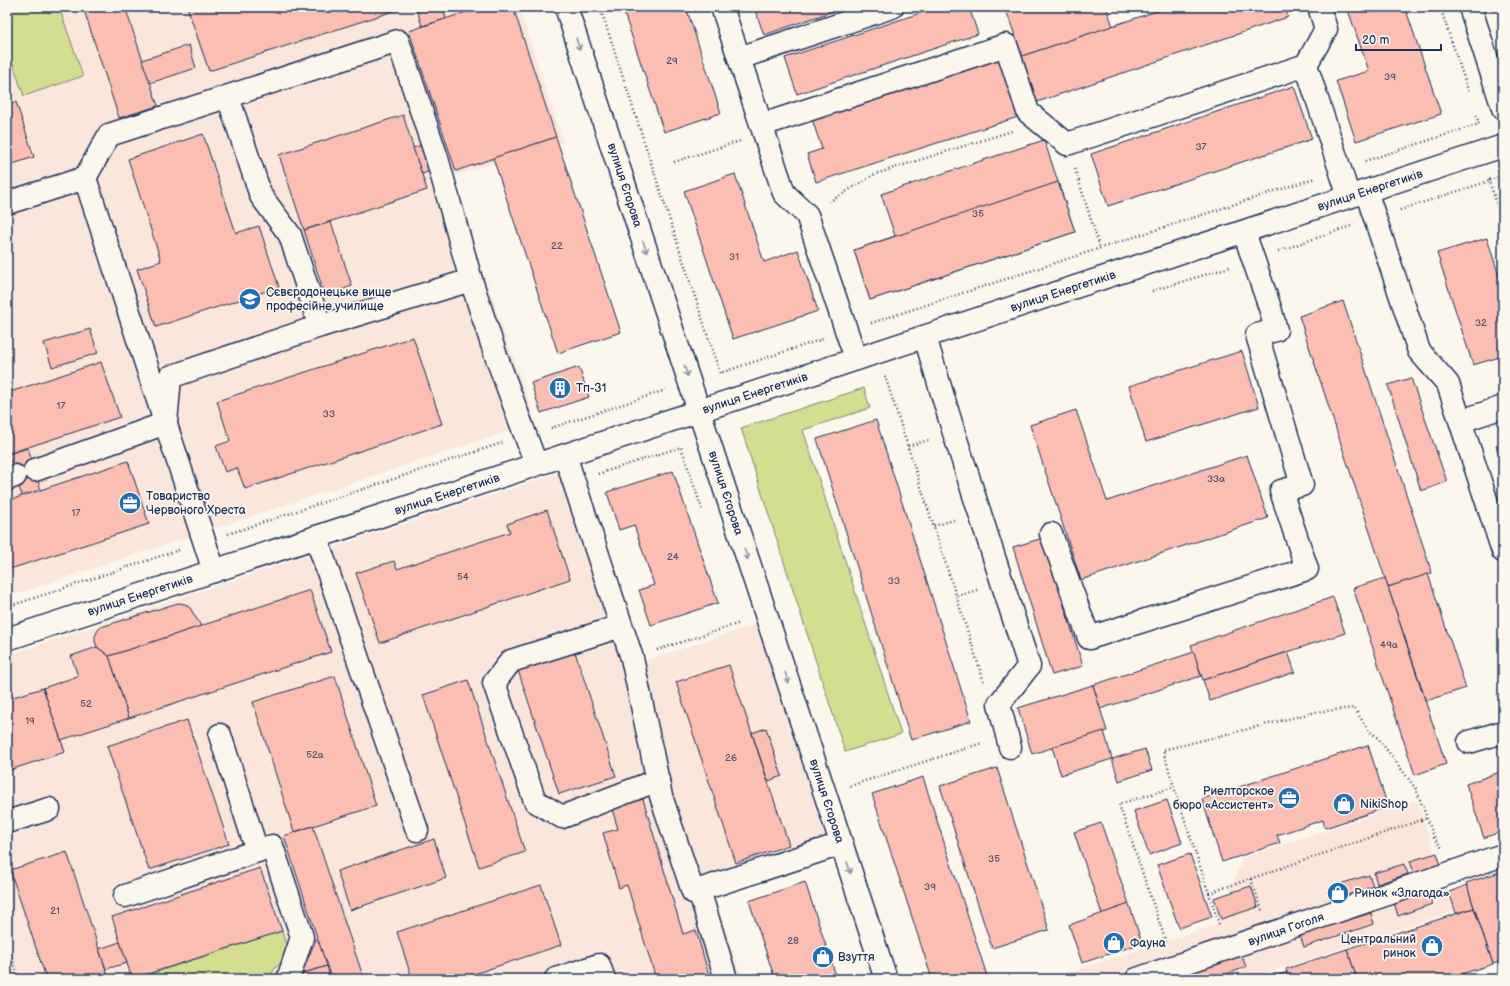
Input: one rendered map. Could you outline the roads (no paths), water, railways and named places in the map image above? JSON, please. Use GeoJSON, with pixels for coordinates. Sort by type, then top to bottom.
{"type":"FeatureCollection","features":[{"type":"Feature","properties":{"kind":"street","name":"вулиця Єгорова"},"geometry":{"type":"LineString","coordinates":[[566,7],[886,979]]}},
{"type":"Feature","properties":{"kind":"street"},"geometry":{"type":"LineString","coordinates":[[722,7],[784,193],[807,215],[856,360]]}},
{"type":"Feature","properties":{"kind":"street"},"geometry":{"type":"LineString","coordinates":[[739,58],[892,7]]}},
{"type":"Feature","properties":{"kind":"street"},"geometry":{"type":"LineString","coordinates":[[763,129],[1006,45],[1028,112],[1068,144],[1306,65],[1326,29],[1319,7]]}},
{"type":"Feature","properties":{"kind":"street"},"geometry":{"type":"LineString","coordinates":[[1470,7],[1503,108]]}},
{"type":"Feature","properties":{"kind":"street"},"geometry":{"type":"LineString","coordinates":[[7,203],[85,178],[109,134],[398,41],[437,158],[471,280],[495,353],[536,464]]}},
{"type":"Feature","properties":{"kind":"street"},"geometry":{"type":"LineString","coordinates":[[1306,65],[1340,170],[1375,218],[1419,351],[1448,384],[1503,550]]}},
{"type":"Feature","properties":{"kind":"street"},"geometry":{"type":"LineString","coordinates":[[228,96],[261,196],[290,235],[320,326]]}},
{"type":"Feature","properties":{"kind":"street","name":"вулиця Енергетиків"},"geometry":{"type":"LineString","coordinates":[[7,639],[1503,146]]}},
{"type":"Feature","properties":{"kind":"street"},"geometry":{"type":"LineString","coordinates":[[85,178],[214,571]]}},
{"type":"Feature","properties":{"kind":"street"},"geometry":{"type":"LineString","coordinates":[[1051,534],[1090,638],[1307,570],[1281,491],[1302,485],[1258,335],[1276,330],[1244,232]]}},
{"type":"Feature","properties":{"kind":"street"},"geometry":{"type":"LineString","coordinates":[[166,423],[170,377],[320,326],[471,280]]}},
{"type":"Feature","properties":{"kind":"street"},"geometry":{"type":"LineString","coordinates":[[925,336],[954,433],[1029,666],[999,704],[1010,747]]}},
{"type":"Feature","properties":{"kind":"street"},"geometry":{"type":"LineString","coordinates":[[1460,421],[1503,407]]}},
{"type":"Feature","properties":{"kind":"street"},"geometry":{"type":"LineString","coordinates":[[19,475],[166,423]]}},
{"type":"Feature","properties":{"kind":"street"},"geometry":{"type":"LineString","coordinates":[[565,455],[632,658],[661,796],[693,892],[841,844]]}},
{"type":"Feature","properties":{"kind":"street"},"geometry":{"type":"LineString","coordinates":[[316,537],[417,830]]}},
{"type":"Feature","properties":{"kind":"street"},"geometry":{"type":"LineString","coordinates":[[621,626],[511,661],[494,683],[535,801],[562,818],[658,780]]}},
{"type":"Feature","properties":{"kind":"street"},"geometry":{"type":"LineString","coordinates":[[1469,742],[1503,732]]}},
{"type":"Feature","properties":{"kind":"street"},"geometry":{"type":"LineString","coordinates":[[220,735],[257,851]]}},
{"type":"Feature","properties":{"kind":"street"},"geometry":{"type":"LineString","coordinates":[[7,822],[49,809]]}},
{"type":"Feature","properties":{"kind":"street"},"geometry":{"type":"LineString","coordinates":[[125,896],[272,846],[302,937],[288,979]]}},
{"type":"Feature","properties":{"kind":"street","name":"вулиця Гоголя"},"geometry":{"type":"LineString","coordinates":[[1137,979],[1503,855]]}},
{"type":"Feature","properties":{"kind":"street"},"geometry":{"type":"LineString","coordinates":[[699,890],[726,979]]}},
{"type":"Feature","properties":{"kind":"street"},"geometry":{"type":"LineString","coordinates":[[556,979],[599,965],[604,979]]}},
{"type":"Feature","properties":{"kind":"place","name":"Сєвєродонецьке вище професійне училище"},"geometry":{"type":"Point","coordinates":[250,299]}},
{"type":"Feature","properties":{"kind":"place","name":"Тп-31"},"geometry":{"type":"Point","coordinates":[560,388]}},
{"type":"Feature","properties":{"kind":"place","name":"Товариство Червоного Хреста"},"geometry":{"type":"Point","coordinates":[130,503]}},
{"type":"Feature","properties":{"kind":"place","name":"Риелторское бюро «Ассистент»"},"geometry":{"type":"Point","coordinates":[1289,798]}},
{"type":"Feature","properties":{"kind":"place","name":"NikiShop"},"geometry":{"type":"Point","coordinates":[1344,804]}},
{"type":"Feature","properties":{"kind":"place","name":"Ринок «Злагода»"},"geometry":{"type":"Point","coordinates":[1338,893]}},
{"type":"Feature","properties":{"kind":"place","name":"Фауна"},"geometry":{"type":"Point","coordinates":[1114,943]}},
{"type":"Feature","properties":{"kind":"place","name":"Центральний ринок"},"geometry":{"type":"Point","coordinates":[1432,946]}},
{"type":"Feature","properties":{"kind":"place","name":"Взуття"},"geometry":{"type":"Point","coordinates":[823,957]}}]}
